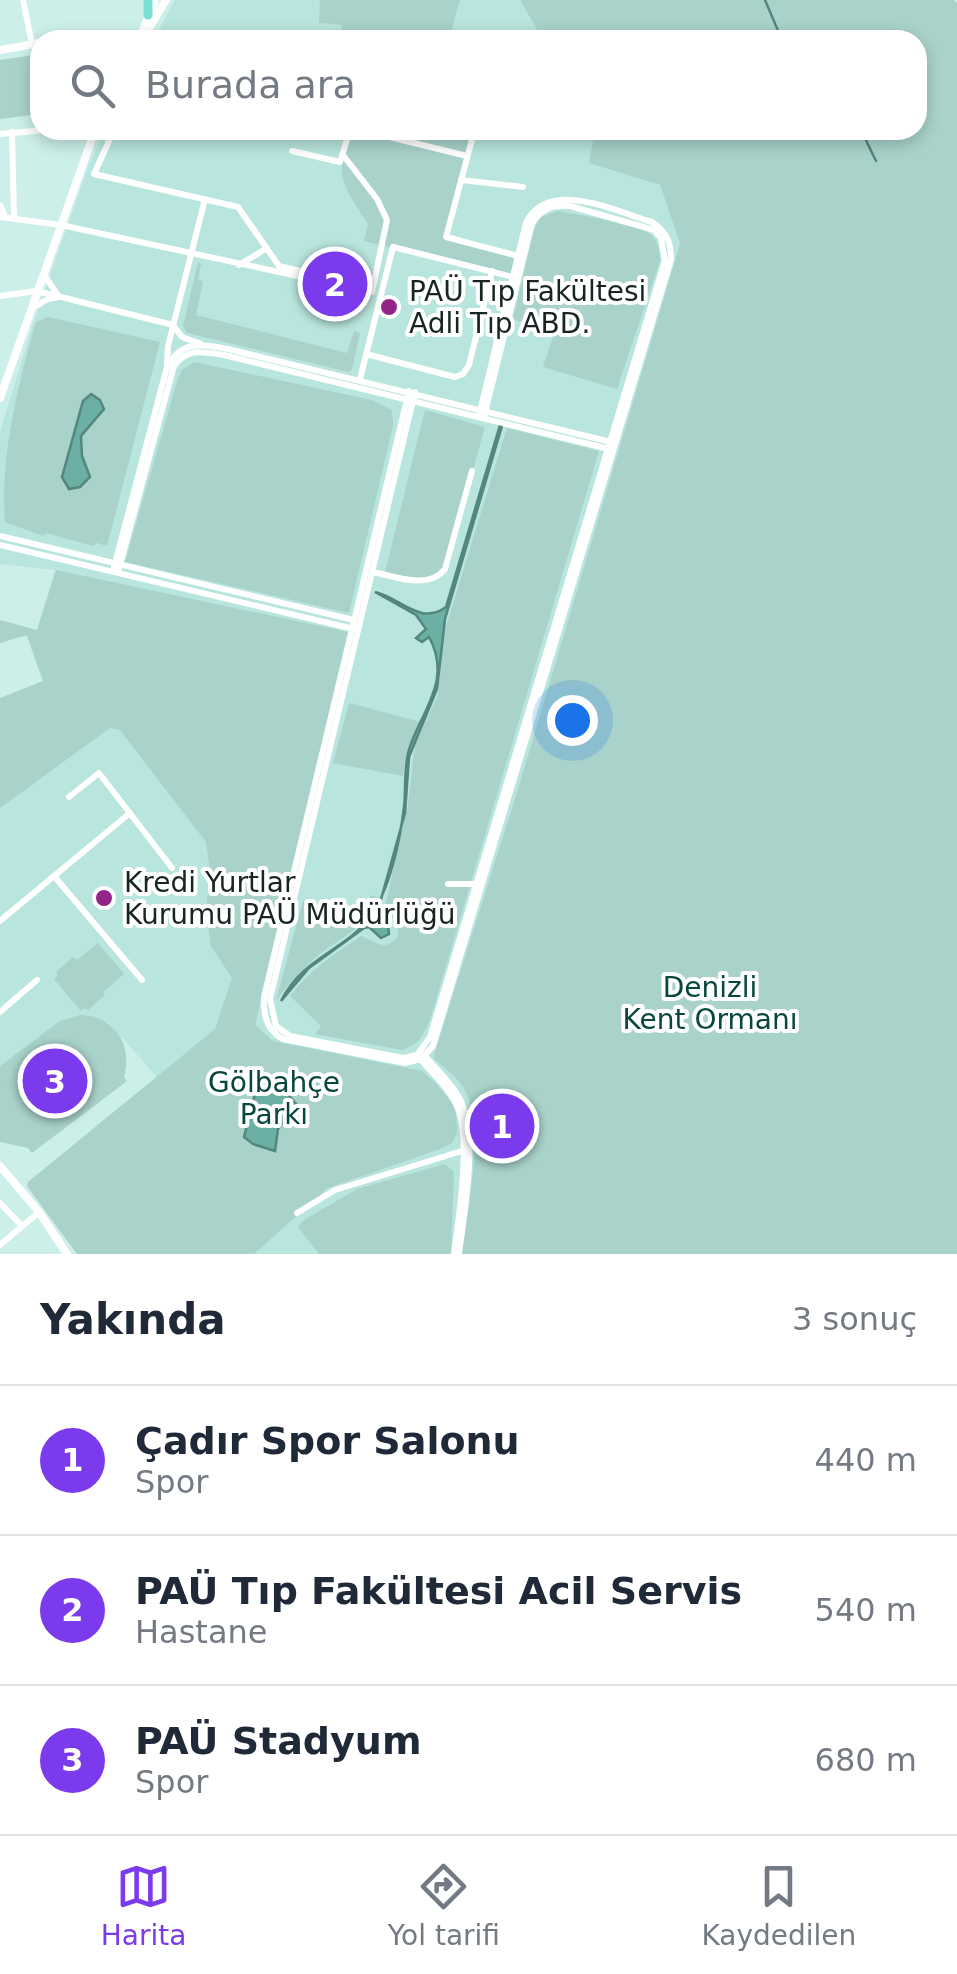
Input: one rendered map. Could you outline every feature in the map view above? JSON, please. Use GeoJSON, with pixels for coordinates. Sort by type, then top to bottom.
{"type":"FeatureCollection","features":[{"type":"Feature","properties":{"kind":"main road"},"geometry":{"type":"LineString","coordinates":[[144,30],[152,0]]}},
{"type":"Feature","properties":{"kind":"main road"},"geometry":{"type":"LineString","coordinates":[[147,30],[166,0]]}},
{"type":"Feature","properties":{"kind":"main road"},"geometry":{"type":"LineString","coordinates":[[0,50],[30,45]]}},
{"type":"Feature","properties":{"kind":"main road"},"geometry":{"type":"LineString","coordinates":[[0,398],[4,374],[91,140]]}},
{"type":"Feature","properties":{"kind":"main road"},"geometry":{"type":"LineString","coordinates":[[0,1166],[39,1212],[67,1254]]}},
{"type":"Feature","properties":{"kind":"street"},"geometry":{"type":"LineString","coordinates":[[23,0],[32,30]]}},
{"type":"Feature","properties":{"kind":"street"},"geometry":{"type":"LineString","coordinates":[[0,134],[30,131]]}},
{"type":"Feature","properties":{"kind":"street"},"geometry":{"type":"LineString","coordinates":[[12,132],[14,216]]}},
{"type":"Feature","properties":{"kind":"street"},"geometry":{"type":"LineString","coordinates":[[109,140],[94,174],[238,207],[279,266],[372,292],[387,220],[377,199],[342,154]]}},
{"type":"Feature","properties":{"kind":"street"},"geometry":{"type":"LineString","coordinates":[[292,150],[340,162],[347,140]]}},
{"type":"Feature","properties":{"kind":"street"},"geometry":{"type":"LineString","coordinates":[[402,140],[467,156]]}},
{"type":"Feature","properties":{"kind":"street"},"geometry":{"type":"LineString","coordinates":[[472,140],[446,237],[518,256]]}},
{"type":"Feature","properties":{"kind":"street"},"geometry":{"type":"LineString","coordinates":[[460,180],[523,187]]}},
{"type":"Feature","properties":{"kind":"street"},"geometry":{"type":"LineString","coordinates":[[421,1055],[430,1038],[671,260],[668,238],[652,222],[556,199],[538,206],[529,216],[482,413]]}},
{"type":"Feature","properties":{"kind":"street"},"geometry":{"type":"LineString","coordinates":[[167,368],[173,325],[204,200]]}},
{"type":"Feature","properties":{"kind":"street"},"geometry":{"type":"LineString","coordinates":[[411,395],[264,998],[271,1030],[283,1040],[405,1063],[421,1055],[436,1038],[665,260],[661,238],[643,225],[570,206],[546,209],[532,223],[482,413]]}},
{"type":"Feature","properties":{"kind":"street"},"geometry":{"type":"LineString","coordinates":[[1,213],[316,282],[324,280]]}},
{"type":"Feature","properties":{"kind":"street"},"geometry":{"type":"LineString","coordinates":[[360,380],[393,247],[513,277]]}},
{"type":"Feature","properties":{"kind":"street"},"geometry":{"type":"LineString","coordinates":[[238,265],[267,248]]}},
{"type":"Feature","properties":{"kind":"street"},"geometry":{"type":"LineString","coordinates":[[44,272],[50,288],[59,297]]}},
{"type":"Feature","properties":{"kind":"street"},"geometry":{"type":"LineString","coordinates":[[366,354],[455,377],[463,374],[470,366],[492,272]]}},
{"type":"Feature","properties":{"kind":"street"},"geometry":{"type":"LineString","coordinates":[[0,296],[37,290],[173,325],[182,337],[201,344],[411,395]]}},
{"type":"Feature","properties":{"kind":"street"},"geometry":{"type":"LineString","coordinates":[[30,310],[59,297]]}},
{"type":"Feature","properties":{"kind":"street"},"geometry":{"type":"LineString","coordinates":[[116,568],[167,368],[178,351],[201,344]]}},
{"type":"Feature","properties":{"kind":"street"},"geometry":{"type":"LineString","coordinates":[[116,568],[174,366],[188,353],[224,355],[411,395],[612,446]]}},
{"type":"Feature","properties":{"kind":"street"},"geometry":{"type":"LineString","coordinates":[[355,625],[373,572],[411,395]]}},
{"type":"Feature","properties":{"kind":"street"},"geometry":{"type":"LineString","coordinates":[[373,572],[423,581],[439,576],[445,569],[472,471]]}},
{"type":"Feature","properties":{"kind":"street"},"geometry":{"type":"LineString","coordinates":[[0,536],[116,568]]}},
{"type":"Feature","properties":{"kind":"street"},"geometry":{"type":"LineString","coordinates":[[0,544],[355,625]]}},
{"type":"Feature","properties":{"kind":"street"},"geometry":{"type":"LineString","coordinates":[[69,797],[99,773],[172,868]]}},
{"type":"Feature","properties":{"kind":"street"},"geometry":{"type":"LineString","coordinates":[[0,921],[130,814]]}},
{"type":"Feature","properties":{"kind":"street"},"geometry":{"type":"LineString","coordinates":[[54,876],[142,980]]}},
{"type":"Feature","properties":{"kind":"street"},"geometry":{"type":"LineString","coordinates":[[448,884],[476,884]]}},
{"type":"Feature","properties":{"kind":"street"},"geometry":{"type":"LineString","coordinates":[[0,1012],[37,980]]}},
{"type":"Feature","properties":{"kind":"street"},"geometry":{"type":"LineString","coordinates":[[421,1055],[460,1114],[465,1153],[457,1254]]}},
{"type":"Feature","properties":{"kind":"street"},"geometry":{"type":"LineString","coordinates":[[465,1153],[334,1194],[297,1213],[334,1190],[465,1153]]}},
{"type":"Feature","properties":{"kind":"street"},"geometry":{"type":"LineString","coordinates":[[0,1203],[22,1226]]}},
{"type":"Feature","properties":{"kind":"street"},"geometry":{"type":"LineString","coordinates":[[0,1245],[39,1212]]}},
{"type":"Feature","properties":{"kind":"shaded area"},"geometry":{"type":"Polygon","coordinates":[[[175,0],[520,0],[537,30],[158,30],[175,0]]]}},
{"type":"Feature","properties":{"kind":"shaded area"},"geometry":{"type":"Polygon","coordinates":[[[100,140],[593,140],[590,163],[660,185],[680,244],[670,284],[671,1254],[77,1254],[27,1186],[157,1077],[108,1022],[0,1068],[0,808],[68,755],[32,686],[43,681],[26,635],[37,630],[55,570],[0,564],[0,432],[100,140]]]}},
{"type":"Feature","properties":{"kind":"shaded area"},"geometry":{"type":"Polygon","coordinates":[[[91,394],[104,409],[81,436],[82,456],[90,477],[80,487],[69,489],[62,477],[83,401],[91,394]]]}},
{"type":"Feature","properties":{"kind":"shaded area"},"geometry":{"type":"Polygon","coordinates":[[[500,425],[445,619],[437,689],[409,757],[405,813],[401,827],[408,753],[432,698],[438,669],[429,637],[422,642],[416,638],[426,629],[416,615],[375,592],[428,614],[446,607],[500,425]]]}},
{"type":"Feature","properties":{"kind":"shaded area"},"geometry":{"type":"Polygon","coordinates":[[[401,827],[393,864],[382,895],[401,827]]]}},
{"type":"Feature","properties":{"kind":"shaded area"},"geometry":{"type":"Polygon","coordinates":[[[382,895],[375,921],[388,925],[389,934],[381,938],[369,927],[364,928],[309,968],[281,1001],[301,974],[360,929],[382,895]]]}},
{"type":"Feature","properties":{"kind":"shaded area"},"geometry":{"type":"Polygon","coordinates":[[[263,1077],[275,1079],[297,1105],[278,1129],[275,1151],[244,1137],[257,1086],[263,1077]]]}},
{"type":"Feature","properties":{"kind":"green space"},"geometry":{"type":"Polygon","coordinates":[[[320,0],[460,0],[451,30],[341,30],[342,25],[319,23],[320,0]]]}},
{"type":"Feature","properties":{"kind":"green space","name":"Denizli Kent Ormanı"},"geometry":{"type":"Polygon","coordinates":[[[520,0],[957,3],[957,1254],[462,1254],[473,1168],[474,1123],[463,1087],[434,1059],[435,1052],[519,786],[680,244],[660,185],[589,163],[593,140],[927,140],[927,30],[537,30],[520,0]]]}},
{"type":"Feature","properties":{"kind":"green space"},"geometry":{"type":"Polygon","coordinates":[[[30,56],[30,115],[0,119],[0,60],[30,56]]]}},
{"type":"Feature","properties":{"kind":"green space"},"geometry":{"type":"Polygon","coordinates":[[[348,140],[471,140],[446,237],[518,256],[513,277],[364,241],[368,224],[346,189],[343,159],[348,140]]]}},
{"type":"Feature","properties":{"kind":"green space"},"geometry":{"type":"Polygon","coordinates":[[[558,211],[636,227],[653,237],[658,245],[660,261],[617,389],[543,367],[555,331],[513,319],[534,230],[541,217],[558,211]]]}},
{"type":"Feature","properties":{"kind":"green space"},"geometry":{"type":"Polygon","coordinates":[[[198,263],[198,280],[203,281],[196,315],[347,353],[354,331],[360,333],[352,369],[349,372],[187,333],[183,326],[198,263]]]}},
{"type":"Feature","properties":{"kind":"green space"},"geometry":{"type":"Polygon","coordinates":[[[48,317],[160,342],[107,546],[46,533],[43,536],[5,522],[5,472],[17,395],[36,322],[48,317]]]}},
{"type":"Feature","properties":{"kind":"green space"},"geometry":{"type":"Polygon","coordinates":[[[194,362],[372,400],[392,410],[393,426],[349,613],[125,562],[178,378],[194,362]]]}},
{"type":"Feature","properties":{"kind":"green space"},"geometry":{"type":"Polygon","coordinates":[[[425,410],[485,427],[445,569],[423,581],[385,572],[425,410]]]}},
{"type":"Feature","properties":{"kind":"green space"},"geometry":{"type":"Polygon","coordinates":[[[507,428],[599,451],[430,1020],[420,1039],[402,1050],[315,1034],[321,1026],[290,996],[314,970],[361,936],[383,946],[397,938],[398,928],[385,907],[408,804],[415,745],[438,695],[443,636],[507,428]]]}},
{"type":"Feature","properties":{"kind":"green space","name":"Gölbahçe Parkı"},"geometry":{"type":"Polygon","coordinates":[[[56,570],[348,632],[255,1025],[273,1041],[422,1071],[453,1104],[457,1133],[452,1143],[443,1148],[328,1188],[254,1254],[77,1254],[27,1186],[215,1029],[232,978],[211,946],[206,910],[210,871],[206,842],[120,730],[110,728],[0,808],[0,698],[43,681],[27,635],[0,643],[0,620],[37,630],[56,570]]]}},
{"type":"Feature","properties":{"kind":"green space"},"geometry":{"type":"Polygon","coordinates":[[[349,703],[421,722],[406,754],[403,776],[333,763],[349,703]]]}},
{"type":"Feature","properties":{"kind":"green space"},"geometry":{"type":"Polygon","coordinates":[[[371,895],[378,898],[367,918],[310,963],[276,1000],[303,901],[356,925],[371,895]]]}},
{"type":"Feature","properties":{"kind":"green space"},"geometry":{"type":"Polygon","coordinates":[[[98,943],[124,974],[88,1010],[81,1011],[54,979],[56,972],[73,957],[77,960],[98,943]]]}},
{"type":"Feature","properties":{"kind":"green space"},"geometry":{"type":"Polygon","coordinates":[[[81,1015],[103,1021],[119,1034],[126,1054],[127,1081],[32,1153],[28,1148],[0,1142],[0,1066],[60,1021],[81,1015]]]}},
{"type":"Feature","properties":{"kind":"green space"},"geometry":{"type":"Polygon","coordinates":[[[445,1164],[454,1172],[451,1254],[319,1254],[298,1227],[357,1189],[445,1164]]]}},
{"type":"Feature","properties":{"kind":"waterway"},"geometry":{"type":"LineString","coordinates":[[765,0],[778,30]]}},
{"type":"Feature","properties":{"kind":"waterway"},"geometry":{"type":"LineString","coordinates":[[866,140],[876,161]]}},
{"type":"Feature","properties":{"kind":"place","name":"PAÜ Tıp Fakültesi Acil Servis"},"geometry":{"type":"Point","coordinates":[335,284]}},
{"type":"Feature","properties":{"kind":"place","name":"PAÜ Tıp Fakültesi Adli Tıp ABD."},"geometry":{"type":"Point","coordinates":[389,307]}},
{"type":"Feature","properties":{"kind":"place","name":"Kredi Yurtlar Kurumu PAÜ Müdürlüğü"},"geometry":{"type":"Point","coordinates":[104,898]}},
{"type":"Feature","properties":{"kind":"place","name":"PAÜ Stadyum"},"geometry":{"type":"Point","coordinates":[55,1081]}},
{"type":"Feature","properties":{"kind":"place","name":"Çadır Spor Salonu"},"geometry":{"type":"Point","coordinates":[502,1126]}}]}
